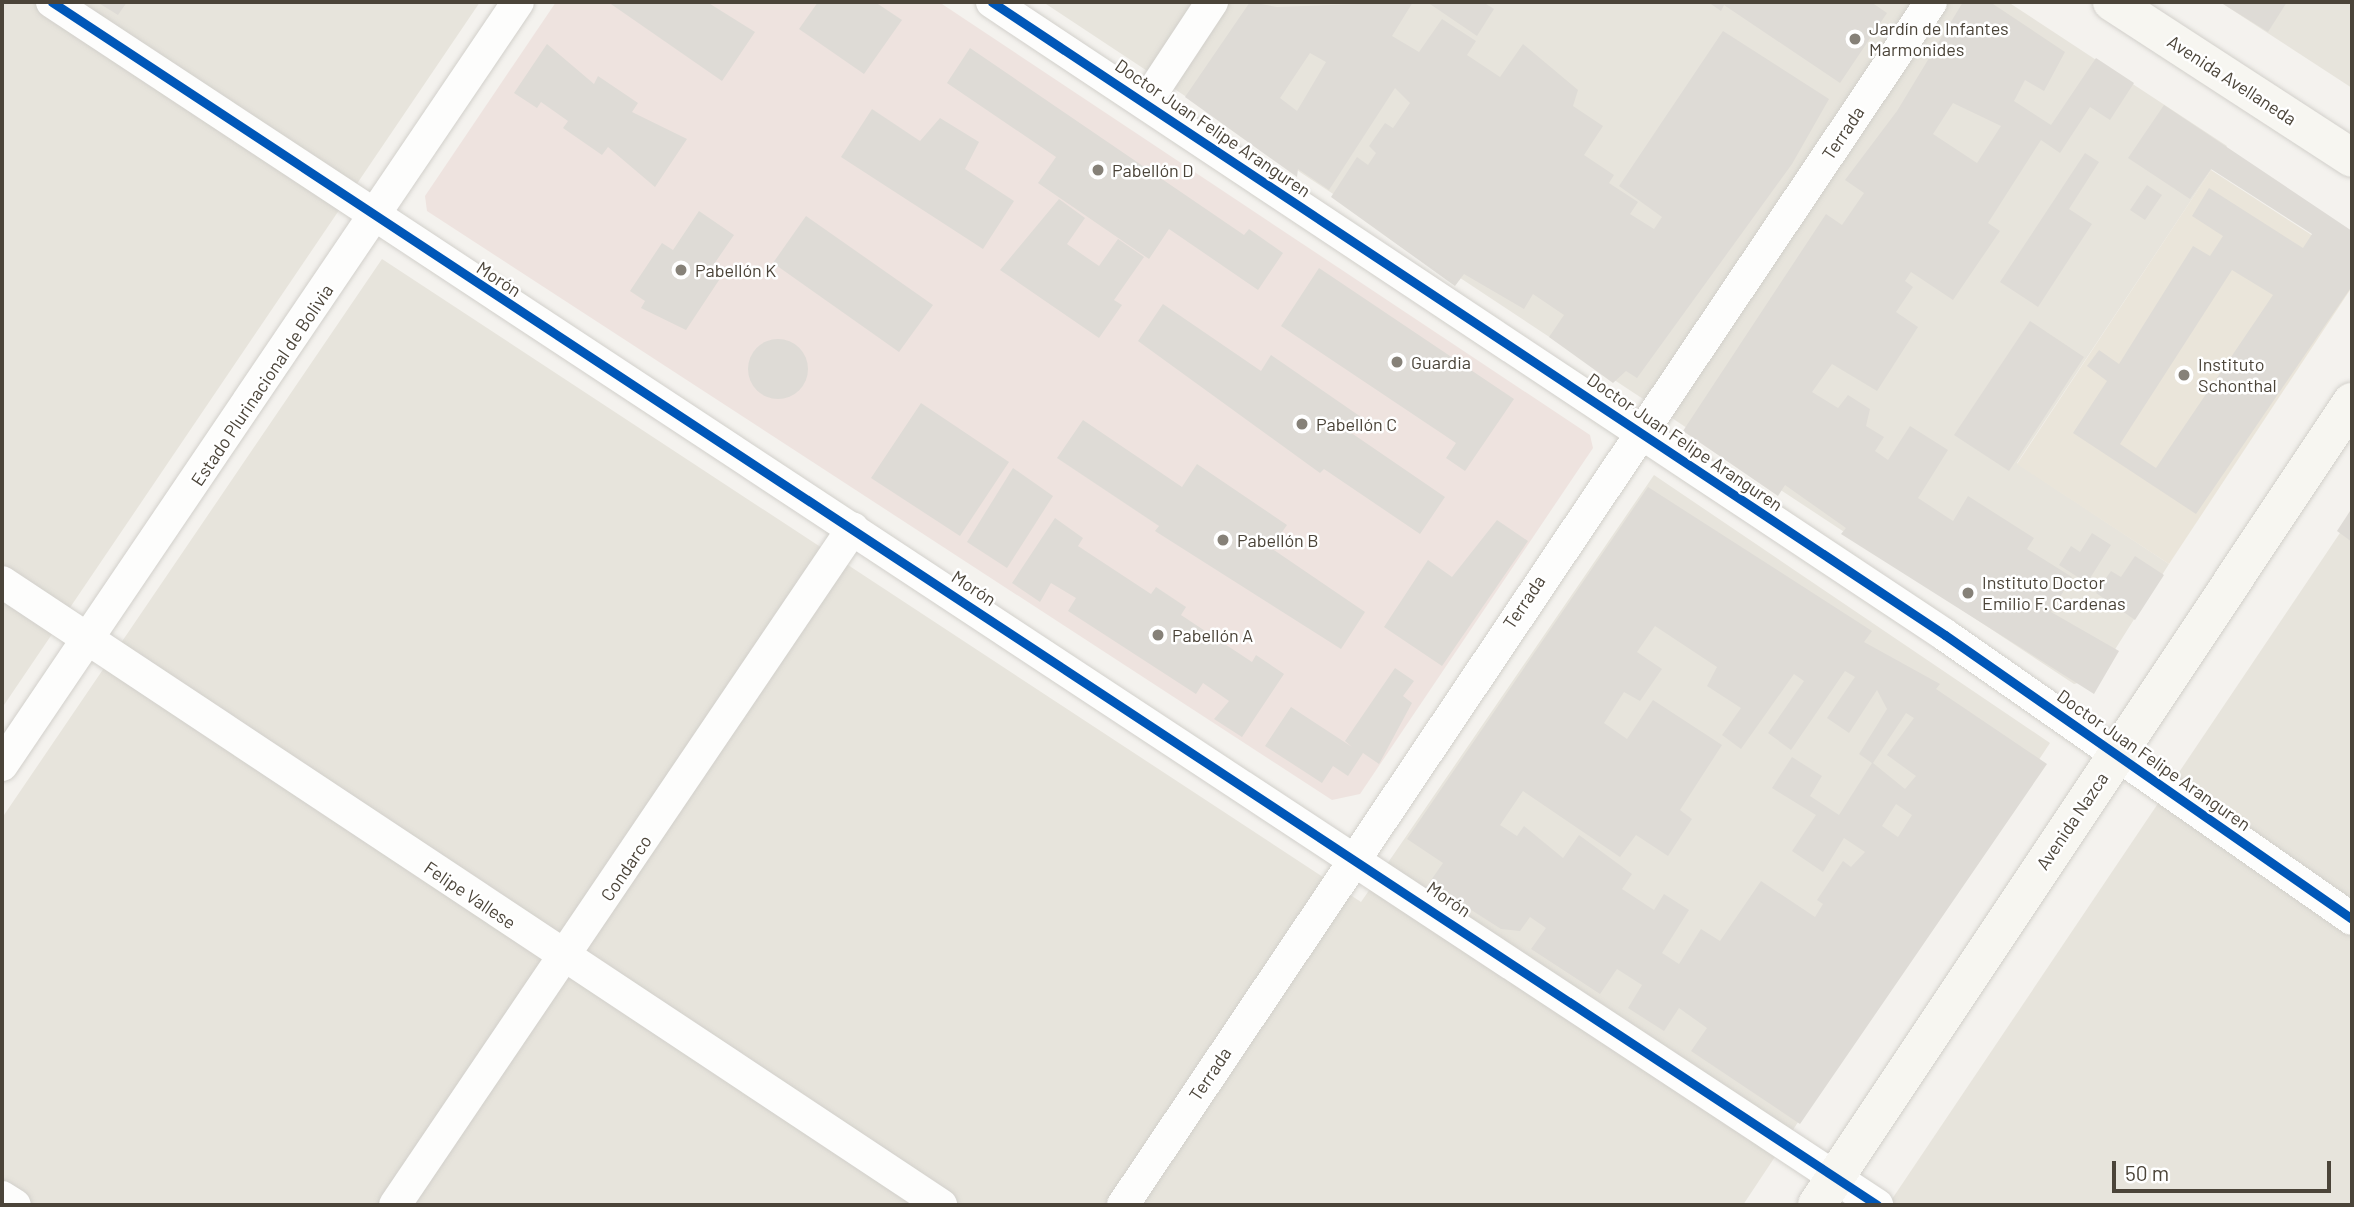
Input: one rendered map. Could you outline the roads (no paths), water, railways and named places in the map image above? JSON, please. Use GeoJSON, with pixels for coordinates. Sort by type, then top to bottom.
{"type":"FeatureCollection","features":[{"type":"Feature","properties":{"kind":"main road","name":"Avenida Avellaneda"},"geometry":{"type":"LineString","coordinates":[[2112,2],[2352,158]]}},
{"type":"Feature","properties":{"kind":"main road","name":"Avenida Nazca"},"geometry":{"type":"LineString","coordinates":[[1827,1191],[2352,402]]}},
{"type":"Feature","properties":{"kind":"street","name":"Morón"},"geometry":{"type":"LineString","coordinates":[[52,2],[1353,856],[1827,1191],[1877,1205]]}},
{"type":"Feature","properties":{"kind":"street","name":"Estado Plurinacional de Bolivia"},"geometry":{"type":"LineString","coordinates":[[2,765],[378,217],[518,2]]}},
{"type":"Feature","properties":{"kind":"street","name":"Doctor Juan Felipe Aranguren"},"geometry":{"type":"LineString","coordinates":[[992,2],[1642,431],[2118,752],[2352,919]]}},
{"type":"Feature","properties":{"kind":"street"},"geometry":{"type":"LineString","coordinates":[[1146,102],[1212,2]]}},
{"type":"Feature","properties":{"kind":"street","name":"Terrada"},"geometry":{"type":"LineString","coordinates":[[1123,1205],[1353,856],[1931,2]]}},
{"type":"Feature","properties":{"kind":"street","name":"Condarco"},"geometry":{"type":"LineString","coordinates":[[395,1205],[565,959],[853,528]]}},
{"type":"Feature","properties":{"kind":"street","name":"Felipe Vallese"},"geometry":{"type":"LineString","coordinates":[[2,582],[565,959],[941,1205]]}},
{"type":"Feature","properties":{"kind":"street"},"geometry":{"type":"LineString","coordinates":[[2,1197],[15,1205]]}},
{"type":"Feature","properties":{"kind":"place","name":"Jardín de Infantes Marmonides"},"geometry":{"type":"Point","coordinates":[1855,39]}},
{"type":"Feature","properties":{"kind":"place","name":"Pabellón D"},"geometry":{"type":"Point","coordinates":[1098,170]}},
{"type":"Feature","properties":{"kind":"place","name":"Pabellón K"},"geometry":{"type":"Point","coordinates":[681,270]}},
{"type":"Feature","properties":{"kind":"place","name":"Guardia"},"geometry":{"type":"Point","coordinates":[1397,362]}},
{"type":"Feature","properties":{"kind":"place","name":"Instituto Schonthal"},"geometry":{"type":"Point","coordinates":[2184,375]}},
{"type":"Feature","properties":{"kind":"place","name":"Pabellón C"},"geometry":{"type":"Point","coordinates":[1302,424]}},
{"type":"Feature","properties":{"kind":"place","name":"Pabellón B"},"geometry":{"type":"Point","coordinates":[1223,540]}},
{"type":"Feature","properties":{"kind":"place","name":"Instituto Doctor Emilio F. Cardenas"},"geometry":{"type":"Point","coordinates":[1968,593]}},
{"type":"Feature","properties":{"kind":"place","name":"Pabellón A"},"geometry":{"type":"Point","coordinates":[1158,635]}}]}
